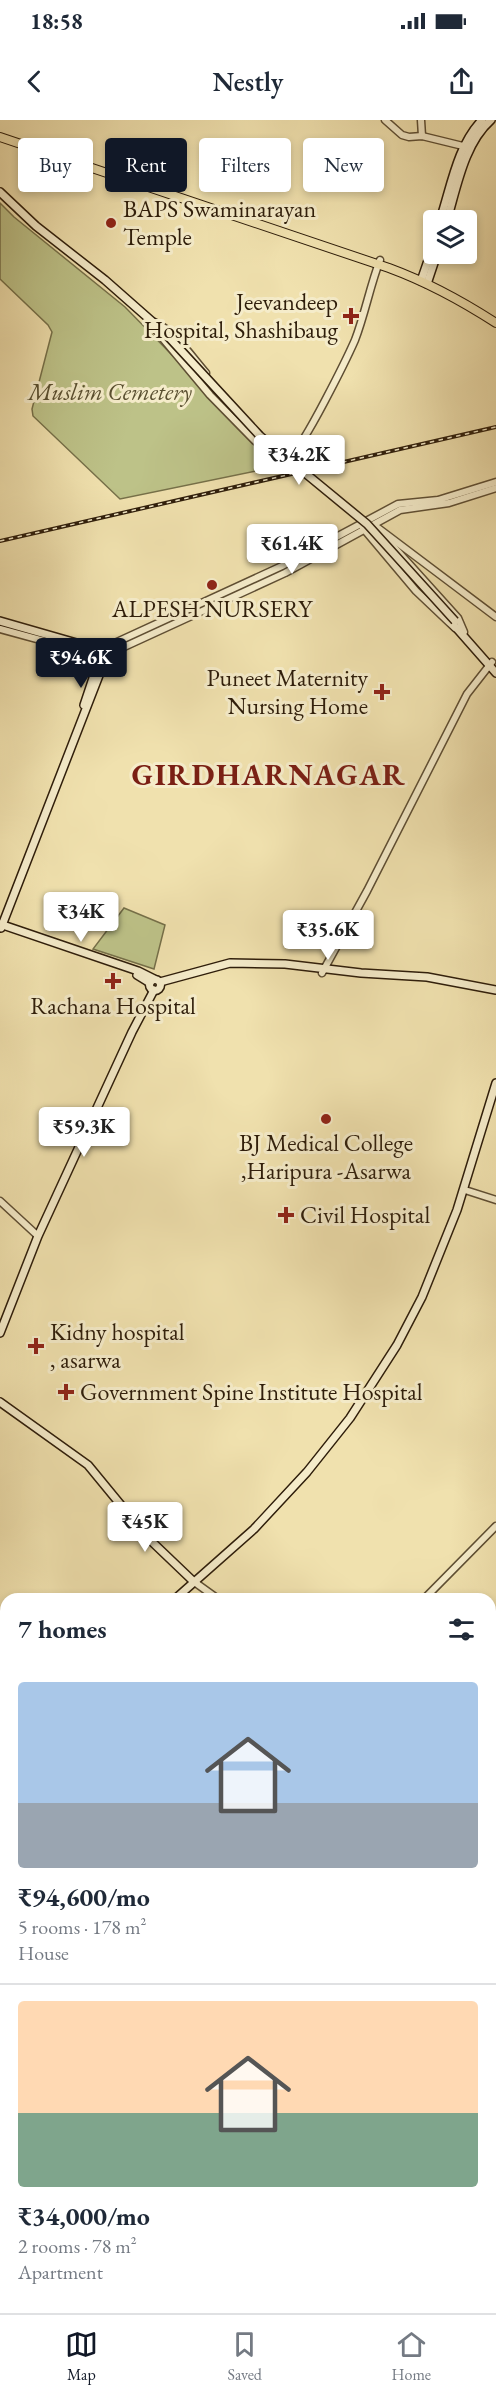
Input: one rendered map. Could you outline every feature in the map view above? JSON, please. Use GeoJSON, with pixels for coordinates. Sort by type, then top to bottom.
{"type":"FeatureCollection","features":[{"type":"Feature","properties":{"kind":"main road"},"geometry":{"type":"LineString","coordinates":[[450,210],[471,131],[482,120]]}},
{"type":"Feature","properties":{"kind":"main road"},"geometry":{"type":"LineString","coordinates":[[444,210],[467,147],[491,120]]}},
{"type":"Feature","properties":{"kind":"main road"},"geometry":{"type":"LineString","coordinates":[[0,134],[379,262],[425,280],[496,319]]}},
{"type":"Feature","properties":{"kind":"main road"},"geometry":{"type":"LineString","coordinates":[[0,194],[34,229],[68,253],[163,333],[258,438],[313,486],[364,525],[493,665],[496,673]]}},
{"type":"Feature","properties":{"kind":"main road"},"geometry":{"type":"LineString","coordinates":[[425,280],[429,264]]}},
{"type":"Feature","properties":{"kind":"main road"},"geometry":{"type":"LineString","coordinates":[[425,280],[432,264]]}},
{"type":"Feature","properties":{"kind":"main road"},"geometry":{"type":"LineString","coordinates":[[425,280],[496,323]]}},
{"type":"Feature","properties":{"kind":"main road"},"geometry":{"type":"LineString","coordinates":[[0,621],[104,653],[0,926],[155,984],[230,967],[285,967],[376,979],[428,981],[496,992]]}},
{"type":"Feature","properties":{"kind":"main road"},"geometry":{"type":"LineString","coordinates":[[0,1321],[37,1235],[155,984]]}},
{"type":"Feature","properties":{"kind":"main road"},"geometry":{"type":"LineString","coordinates":[[466,1190],[496,1083]]}},
{"type":"Feature","properties":{"kind":"main road"},"geometry":{"type":"LineString","coordinates":[[181,1593],[230,1551],[316,1462],[350,1418],[397,1346],[412,1317],[466,1190],[496,1094]]}},
{"type":"Feature","properties":{"kind":"main road"},"geometry":{"type":"LineString","coordinates":[[0,1333],[37,1235]]}},
{"type":"Feature","properties":{"kind":"main road"},"geometry":{"type":"LineString","coordinates":[[0,1402],[88,1465],[148,1538],[193,1581]]}},
{"type":"Feature","properties":{"kind":"street"},"geometry":{"type":"LineString","coordinates":[[385,120],[402,135],[409,137],[422,135],[467,147]]}},
{"type":"Feature","properties":{"kind":"street"},"geometry":{"type":"LineString","coordinates":[[422,120],[422,135]]}},
{"type":"Feature","properties":{"kind":"street"},"geometry":{"type":"LineString","coordinates":[[151,322],[162,325],[175,338],[252,425],[286,453],[291,454],[302,442],[355,340],[379,262]]}},
{"type":"Feature","properties":{"kind":"street"},"geometry":{"type":"LineString","coordinates":[[151,322],[210,395],[255,441],[279,460],[300,452],[335,386],[339,372]]}},
{"type":"Feature","properties":{"kind":"street"},"geometry":{"type":"LineString","coordinates":[[374,524],[398,504],[438,500],[496,482]]}},
{"type":"Feature","properties":{"kind":"street"},"geometry":{"type":"LineString","coordinates":[[104,653],[285,568],[400,510],[449,503],[496,488]]}},
{"type":"Feature","properties":{"kind":"street"},"geometry":{"type":"LineString","coordinates":[[374,524],[496,617]]}},
{"type":"Feature","properties":{"kind":"street"},"geometry":{"type":"LineString","coordinates":[[374,524],[458,618],[462,632]]}},
{"type":"Feature","properties":{"kind":"street"},"geometry":{"type":"LineString","coordinates":[[362,528],[416,591],[449,625],[462,632]]}},
{"type":"Feature","properties":{"kind":"street"},"geometry":{"type":"LineString","coordinates":[[0,629],[77,650],[85,646]]}},
{"type":"Feature","properties":{"kind":"street"},"geometry":{"type":"LineString","coordinates":[[323,971],[367,891],[468,693],[493,665]]}},
{"type":"Feature","properties":{"kind":"street"},"geometry":{"type":"LineString","coordinates":[[466,1190],[496,1200]]}},
{"type":"Feature","properties":{"kind":"street"},"geometry":{"type":"LineString","coordinates":[[0,1201],[37,1235]]}},
{"type":"Feature","properties":{"kind":"street"},"geometry":{"type":"LineString","coordinates":[[430,1593],[496,1526]]}},
{"type":"Feature","properties":{"kind":"street"},"geometry":{"type":"LineString","coordinates":[[193,1581],[210,1593]]}},
{"type":"Feature","properties":{"kind":"green space","name":"Muslim Cemetery"},"geometry":{"type":"Polygon","coordinates":[[[0,203],[14,217],[125,307],[277,462],[285,465],[120,499],[33,416],[32,409],[52,332],[48,325],[0,279],[0,203]]]}},
{"type":"Feature","properties":{"kind":"green space"},"geometry":{"type":"Polygon","coordinates":[[[124,908],[165,925],[154,969],[93,949],[124,908]]]}},
{"type":"Feature","properties":{"kind":"railway"},"geometry":{"type":"LineString","coordinates":[[0,541],[496,427]]}},
{"type":"Feature","properties":{"kind":"place","name":"BAPS Swaminarayan Temple"},"geometry":{"type":"Point","coordinates":[111,223]}},
{"type":"Feature","properties":{"kind":"place","name":"Jeevandeep Hospital, Shashibaug"},"geometry":{"type":"Point","coordinates":[351,316]}},
{"type":"Feature","properties":{"kind":"place","name":"ALPESH NURSERY"},"geometry":{"type":"Point","coordinates":[212,585]}},
{"type":"Feature","properties":{"kind":"place","name":"Puneet Maternity Nursing Home"},"geometry":{"type":"Point","coordinates":[382,692]}},
{"type":"Feature","properties":{"kind":"place","name":"Rachana Hospital"},"geometry":{"type":"Point","coordinates":[113,981]}},
{"type":"Feature","properties":{"kind":"place","name":"BJ Medical College ,Haripura -Asarwa"},"geometry":{"type":"Point","coordinates":[326,1119]}},
{"type":"Feature","properties":{"kind":"place","name":"Civil Hospital"},"geometry":{"type":"Point","coordinates":[286,1215]}},
{"type":"Feature","properties":{"kind":"place","name":"Kidny hospital , asarwa"},"geometry":{"type":"Point","coordinates":[36,1346]}},
{"type":"Feature","properties":{"kind":"place","name":"Government Spine Institute Hospital"},"geometry":{"type":"Point","coordinates":[66,1392]}},
{"type":"Feature","properties":{"kind":"district","name":"GIRDHARNAGAR"},"geometry":{"type":"Point","coordinates":[269,775]}}]}
